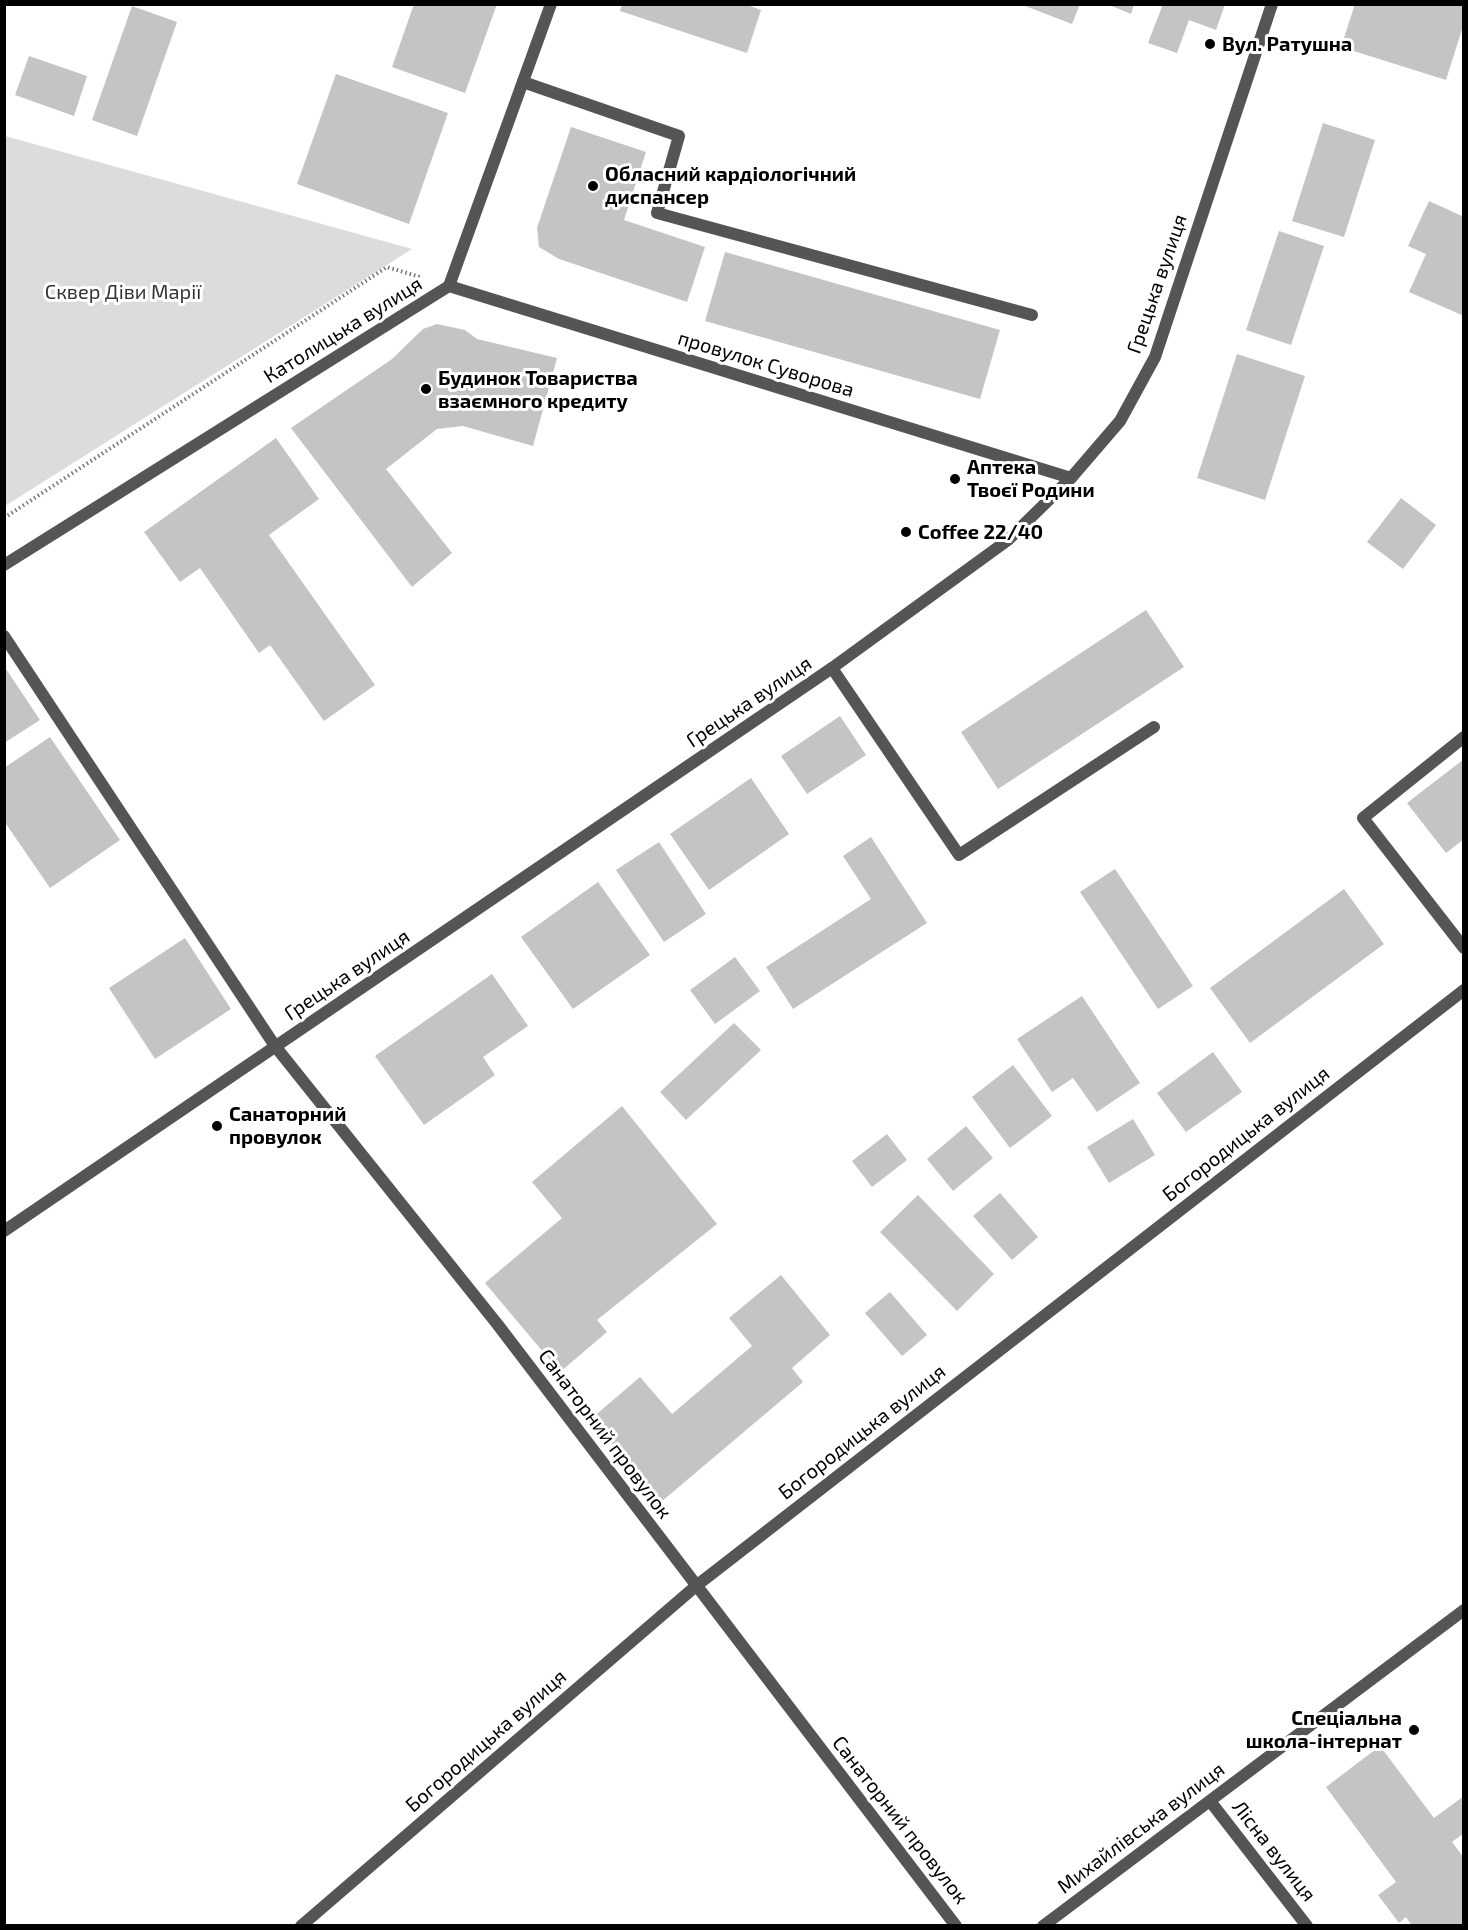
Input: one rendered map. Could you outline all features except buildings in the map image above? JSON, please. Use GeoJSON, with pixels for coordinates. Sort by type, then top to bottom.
{"type":"FeatureCollection","features":[{"type":"Feature","properties":{"kind":"street","name":"Католицька вулиця"},"geometry":{"type":"LineString","coordinates":[[4,565],[449,286],[551,4]]}},
{"type":"Feature","properties":{"kind":"street","name":"Грецька вулиця"},"geometry":{"type":"LineString","coordinates":[[4,1231],[832,668],[1008,540],[1071,478],[1120,421],[1155,357],[1272,4]]}},
{"type":"Feature","properties":{"kind":"street"},"geometry":{"type":"LineString","coordinates":[[523,82],[680,136],[657,213],[1032,315]]}},
{"type":"Feature","properties":{"kind":"street","name":"провулок Суворова"},"geometry":{"type":"LineString","coordinates":[[449,286],[1071,478]]}},
{"type":"Feature","properties":{"kind":"street","name":"Санаторний провулок"},"geometry":{"type":"LineString","coordinates":[[4,636],[275,1047],[498,1325],[956,1926]]}},
{"type":"Feature","properties":{"kind":"street"},"geometry":{"type":"LineString","coordinates":[[832,668],[959,855],[1155,727]]}},
{"type":"Feature","properties":{"kind":"street"},"geometry":{"type":"LineString","coordinates":[[1464,737],[1363,818],[1464,948]]}},
{"type":"Feature","properties":{"kind":"street","name":"Богородицька вулиця"},"geometry":{"type":"LineString","coordinates":[[301,1926],[696,1586],[1464,990]]}},
{"type":"Feature","properties":{"kind":"street","name":"Михайлівська вулиця"},"geometry":{"type":"LineString","coordinates":[[1043,1926],[1464,1610]]}},
{"type":"Feature","properties":{"kind":"street","name":"Лісна вулиця"},"geometry":{"type":"LineString","coordinates":[[1210,1801],[1306,1926]]}},
{"type":"Feature","properties":{"kind":"path"},"geometry":{"type":"LineString","coordinates":[[4,518],[387,267],[449,286]]}},
{"type":"Feature","properties":{"kind":"green space","name":"Сквер Діви Марії"},"geometry":{"type":"Polygon","coordinates":[[[5,136],[412,249],[5,506],[5,136]]]}},
{"type":"Feature","properties":{"kind":"place","name":"Вул. Ратушна"},"geometry":{"type":"Point","coordinates":[1210,44]}},
{"type":"Feature","properties":{"kind":"place","name":"Обласний кардіологічний диспансер"},"geometry":{"type":"Point","coordinates":[593,186]}},
{"type":"Feature","properties":{"kind":"place","name":"Будинок Товариства взаємного кредиту"},"geometry":{"type":"Point","coordinates":[426,389]}},
{"type":"Feature","properties":{"kind":"place","name":"Аптека Твоєї Родини"},"geometry":{"type":"Point","coordinates":[955,479]}},
{"type":"Feature","properties":{"kind":"place","name":"Coffee 22/40"},"geometry":{"type":"Point","coordinates":[906,532]}},
{"type":"Feature","properties":{"kind":"place","name":"Санаторний провулок"},"geometry":{"type":"Point","coordinates":[217,1126]}},
{"type":"Feature","properties":{"kind":"place","name":"Спеціальна школа-інтернат"},"geometry":{"type":"Point","coordinates":[1414,1730]}}]}
